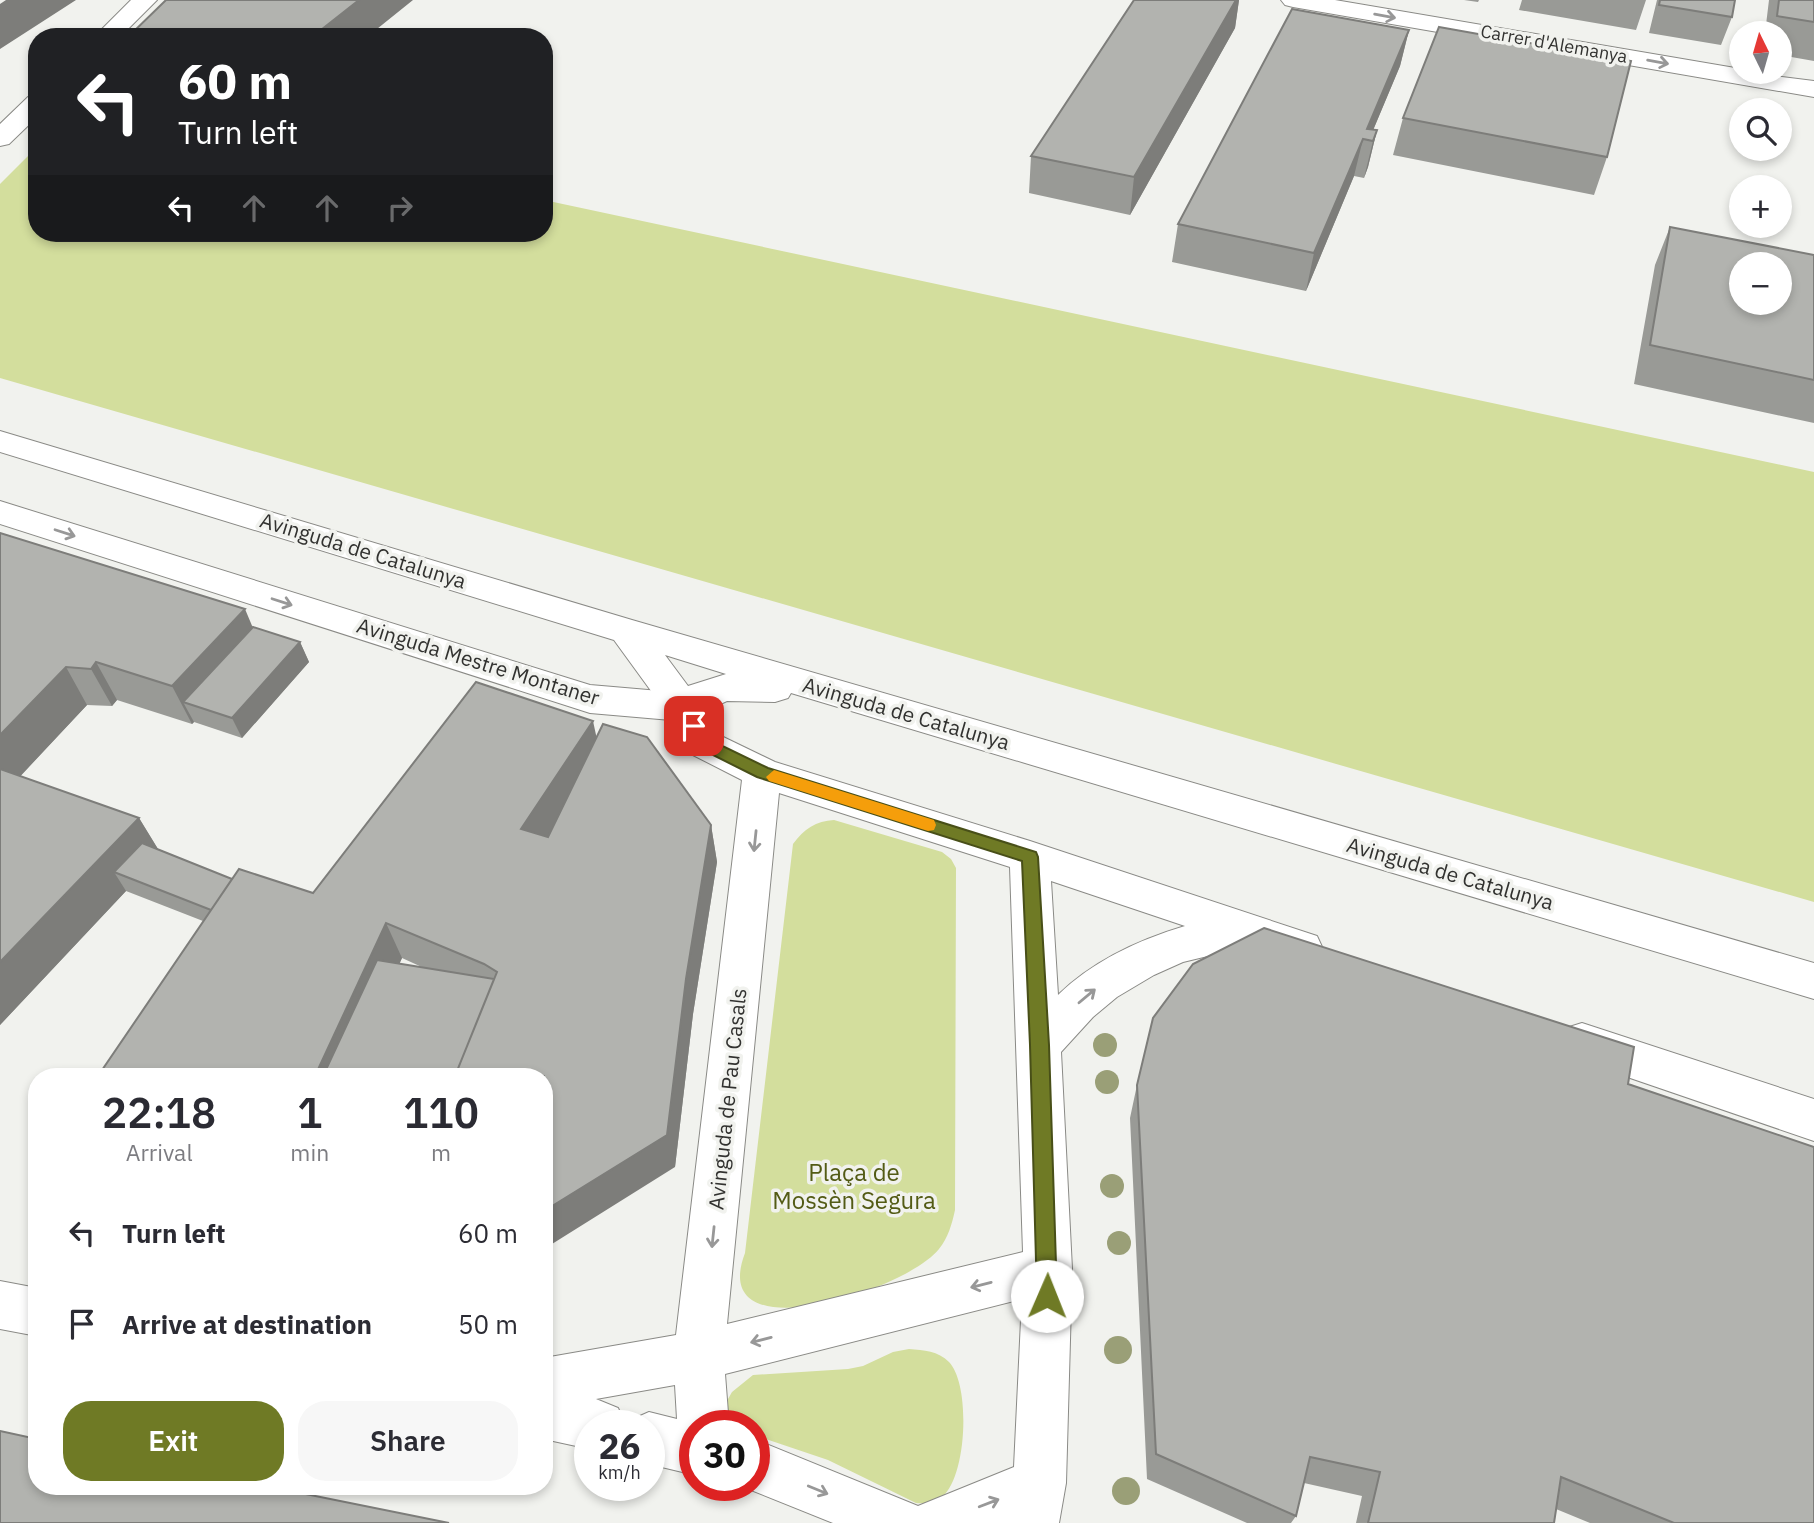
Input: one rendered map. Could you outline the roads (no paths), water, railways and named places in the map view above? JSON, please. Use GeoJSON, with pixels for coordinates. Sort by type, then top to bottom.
{"type":"FeatureCollection","features":[{"type":"Feature","properties":{"kind":"street"},"geometry":{"type":"LineString","coordinates":[[115,28],[145,0]]}},
{"type":"Feature","properties":{"kind":"street","name":"Carrer d'Alemanya"},"geometry":{"type":"LineString","coordinates":[[1293,0],[1814,89]]}},
{"type":"Feature","properties":{"kind":"street"},"geometry":{"type":"LineString","coordinates":[[0,138],[28,111]]}},
{"type":"Feature","properties":{"kind":"street","name":"Avinguda de Catalunya"},"geometry":{"type":"LineString","coordinates":[[0,441],[627,631],[1814,981]]}},
{"type":"Feature","properties":{"kind":"street","name":"Avinguda Mestre Montaner"},"geometry":{"type":"LineString","coordinates":[[0,512],[590,699],[683,707]]}},
{"type":"Feature","properties":{"kind":"street"},"geometry":{"type":"LineString","coordinates":[[627,631],[683,707],[704,744],[762,773],[1030,857],[1338,961]]}},
{"type":"Feature","properties":{"kind":"street"},"geometry":{"type":"LineString","coordinates":[[683,707],[706,692],[739,684],[846,696]]}},
{"type":"Feature","properties":{"kind":"street","name":"Avinguda de Pau Casals"},"geometry":{"type":"LineString","coordinates":[[702,1410],[699,1356],[762,773]]}},
{"type":"Feature","properties":{"kind":"street"},"geometry":{"type":"LineString","coordinates":[[938,1523],[1043,1510],[1048,1269],[1030,857]]}},
{"type":"Feature","properties":{"kind":"street"},"geometry":{"type":"LineString","coordinates":[[1040,1045],[1082,999],[1116,973],[1152,955],[1199,938],[1246,930]]}},
{"type":"Feature","properties":{"kind":"street"},"geometry":{"type":"LineString","coordinates":[[1550,1031],[1814,1120]]}},
{"type":"Feature","properties":{"kind":"street"},"geometry":{"type":"LineString","coordinates":[[553,1381],[699,1356],[1048,1269]]}},
{"type":"Feature","properties":{"kind":"street"},"geometry":{"type":"LineString","coordinates":[[0,1305],[28,1310]]}},
{"type":"Feature","properties":{"kind":"street"},"geometry":{"type":"LineString","coordinates":[[553,1415],[574,1420]]}},
{"type":"Feature","properties":{"kind":"street"},"geometry":{"type":"LineString","coordinates":[[770,1471],[899,1523]]}},
{"type":"Feature","properties":{"kind":"park label","name":"Plaça de Mossèn Segura"},"geometry":{"type":"Point","coordinates":[854,1187]}}]}
